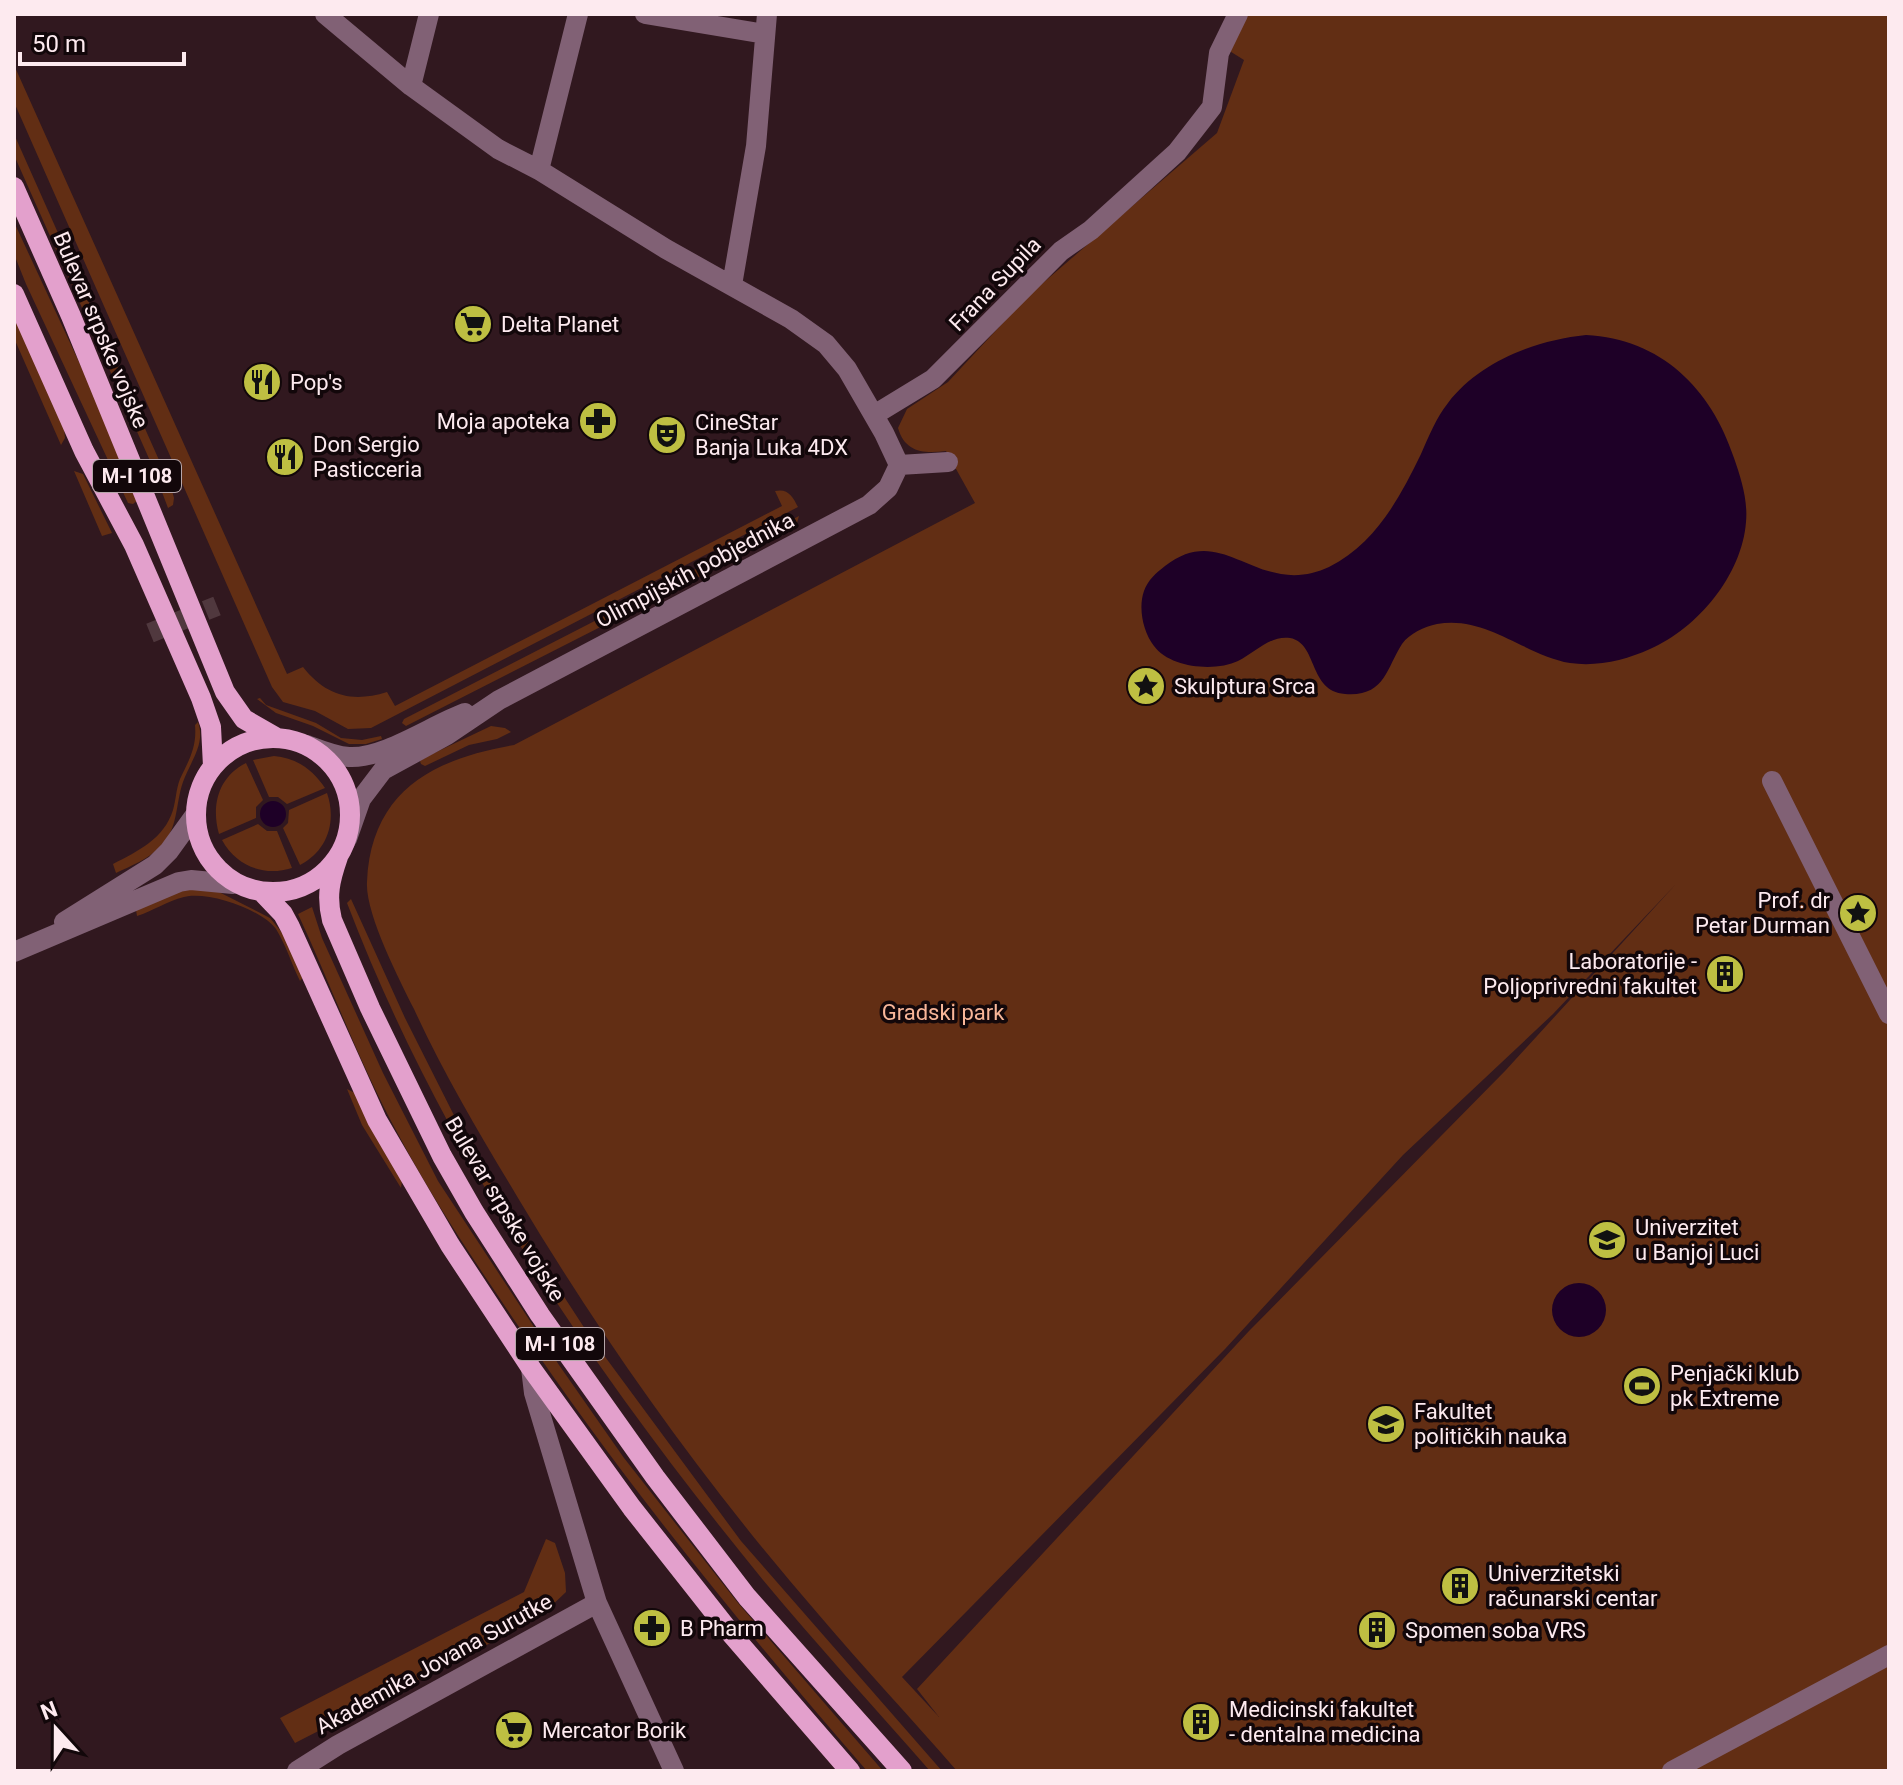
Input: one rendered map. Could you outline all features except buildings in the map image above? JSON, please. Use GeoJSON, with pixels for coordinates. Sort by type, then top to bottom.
{"type":"FeatureCollection","features":[{"type":"Feature","properties":{"kind":"main road","name":"Bulevar srpske vojske"},"geometry":{"type":"LineString","coordinates":[[14,187],[71,316],[225,692],[244,719],[277,738],[307,745],[334,767],[343,782],[349,800],[350,820],[329,883],[327,900],[332,920],[413,1101],[474,1212],[540,1315],[655,1477],[747,1597],[902,1771]]}},
{"type":"Feature","properties":{"kind":"main road","name":"M-I 108"},"geometry":{"type":"LineString","coordinates":[[14,294],[84,451],[134,545],[201,698],[211,727],[213,766],[197,797],[195,815]]}},
{"type":"Feature","properties":{"kind":"main road","name":"Bulevar srpske vojske"},"geometry":{"type":"LineString","coordinates":[[213,766],[240,745],[277,738]]}},
{"type":"Feature","properties":{"kind":"main road"},"geometry":{"type":"LineString","coordinates":[[195,815],[203,849],[213,865],[233,884],[262,892],[282,892],[305,886],[326,872],[342,848]]}},
{"type":"Feature","properties":{"kind":"main road","name":"M-I 108"},"geometry":{"type":"LineString","coordinates":[[262,892],[283,914],[290,927],[377,1120],[450,1245],[531,1368],[632,1508],[733,1636],[850,1771]]}},
{"type":"Feature","properties":{"kind":"street"},"geometry":{"type":"LineString","coordinates":[[325,14],[411,86],[498,149],[539,170],[666,249],[791,319],[826,344],[847,369],[899,465],[948,462]]}},
{"type":"Feature","properties":{"kind":"street"},"geometry":{"type":"LineString","coordinates":[[411,86],[429,14]]}},
{"type":"Feature","properties":{"kind":"street"},"geometry":{"type":"LineString","coordinates":[[539,170],[578,14]]}},
{"type":"Feature","properties":{"kind":"street"},"geometry":{"type":"LineString","coordinates":[[645,14],[766,24],[756,146],[732,285]]}},
{"type":"Feature","properties":{"kind":"street","name":"Frana Supila"},"geometry":{"type":"LineString","coordinates":[[874,415],[933,379],[1061,251],[1091,230],[1197,130],[1212,107],[1219,53],[1238,14]]}},
{"type":"Feature","properties":{"kind":"street","name":"Olimpijskih pobjednika"},"geometry":{"type":"LineString","coordinates":[[342,848],[361,799],[383,770],[447,735],[499,700],[869,505],[888,488],[899,465]]}},
{"type":"Feature","properties":{"kind":"street","name":"Olimpijskih pobjednika"},"geometry":{"type":"LineString","coordinates":[[307,745],[332,754],[350,757],[363,755],[499,700]]}},
{"type":"Feature","properties":{"kind":"street"},"geometry":{"type":"LineString","coordinates":[[1772,781],[1889,1014]]}},
{"type":"Feature","properties":{"kind":"street"},"geometry":{"type":"LineString","coordinates":[[22,948],[155,865],[195,815]]}},
{"type":"Feature","properties":{"kind":"street"},"geometry":{"type":"LineString","coordinates":[[22,948],[179,882],[191,880],[233,884]]}},
{"type":"Feature","properties":{"kind":"street"},"geometry":{"type":"LineString","coordinates":[[531,1368],[534,1393],[597,1603],[674,1771]]}},
{"type":"Feature","properties":{"kind":"street","name":"Akademika Jovana Surutke"},"geometry":{"type":"LineString","coordinates":[[297,1771],[338,1745],[597,1603]]}},
{"type":"Feature","properties":{"kind":"street"},"geometry":{"type":"LineString","coordinates":[[1672,1771],[1889,1655]]}},
{"type":"Feature","properties":{"kind":"green space","name":"Gradski park"},"geometry":{"type":"Polygon","coordinates":[[[1244,14],[1889,14],[1889,1771],[957,1771],[777,1566],[697,1465],[622,1360],[552,1253],[463,1105],[377,928],[368,895],[371,851],[380,824],[394,802],[412,785],[457,760],[514,745],[975,503],[946,451],[916,450],[905,442],[898,428],[907,409],[948,382],[1029,295],[1217,133],[1244,60],[1228,50],[1244,14]],[[1676,884],[1553,1014],[1403,1155],[1225,1349],[902,1677],[939,1717],[917,1689],[1249,1331],[1505,1071],[1676,884]]]}},
{"type":"Feature","properties":{"kind":"green space"},"geometry":{"type":"Polygon","coordinates":[[[14,65],[287,674],[303,667],[330,691],[351,697],[387,692],[395,706],[782,506],[775,491],[787,492],[798,507],[371,728],[348,729],[315,711],[283,702],[272,687],[14,102],[14,65]]]}},
{"type":"Feature","properties":{"kind":"green space"},"geometry":{"type":"Polygon","coordinates":[[[14,134],[171,487],[173,505],[168,508],[151,463],[14,155],[14,134]]]}},
{"type":"Feature","properties":{"kind":"green space"},"geometry":{"type":"Polygon","coordinates":[[[14,222],[85,375],[138,500],[133,504],[128,503],[26,284],[14,254],[14,222]]]}},
{"type":"Feature","properties":{"kind":"green space"},"geometry":{"type":"Polygon","coordinates":[[[14,315],[64,428],[65,438],[61,445],[14,338],[14,315]]]}},
{"type":"Feature","properties":{"kind":"green space"},"geometry":{"type":"Polygon","coordinates":[[[74,471],[83,474],[112,533],[102,536],[74,471]]]}},
{"type":"Feature","properties":{"kind":"green space"},"geometry":{"type":"Polygon","coordinates":[[[799,516],[796,526],[785,533],[406,726],[402,723],[404,719],[799,516]]]}},
{"type":"Feature","properties":{"kind":"green space"},"geometry":{"type":"Polygon","coordinates":[[[260,698],[266,705],[316,723],[341,738],[362,740],[381,736],[382,739],[366,744],[349,744],[313,726],[276,713],[257,699],[260,698]]]}},
{"type":"Feature","properties":{"kind":"green space"},"geometry":{"type":"Polygon","coordinates":[[[198,722],[199,745],[183,782],[176,816],[166,840],[150,855],[116,873],[113,864],[149,843],[169,820],[179,783],[192,753],[198,722]]]}},
{"type":"Feature","properties":{"kind":"green space"},"geometry":{"type":"Polygon","coordinates":[[[491,726],[511,732],[497,739],[469,745],[425,766],[421,764],[420,761],[428,756],[491,726]]]}},
{"type":"Feature","properties":{"kind":"green space"},"geometry":{"type":"Polygon","coordinates":[[[274,756],[304,766],[325,788],[287,804],[278,797],[269,797],[253,760],[274,756]]]}},
{"type":"Feature","properties":{"kind":"green space"},"geometry":{"type":"Polygon","coordinates":[[[246,763],[263,800],[256,807],[256,818],[219,834],[216,813],[219,793],[229,776],[246,763]]]}},
{"type":"Feature","properties":{"kind":"green space"},"geometry":{"type":"Polygon","coordinates":[[[327,793],[331,815],[327,835],[317,852],[300,865],[283,828],[288,823],[289,810],[327,793]]]}},
{"type":"Feature","properties":{"kind":"green space"},"geometry":{"type":"Polygon","coordinates":[[[258,824],[267,831],[277,831],[292,868],[271,871],[252,867],[235,857],[222,840],[258,824]]]}},
{"type":"Feature","properties":{"kind":"green space"},"geometry":{"type":"Polygon","coordinates":[[[185,888],[215,890],[270,918],[293,946],[305,975],[300,981],[280,935],[269,922],[233,903],[206,897],[184,897],[137,916],[136,910],[185,888]]]}},
{"type":"Feature","properties":{"kind":"green space"},"geometry":{"type":"Polygon","coordinates":[[[351,899],[405,1018],[473,1153],[589,1335],[741,1541],[942,1771],[930,1771],[763,1580],[640,1422],[583,1341],[528,1258],[428,1085],[385,995],[347,903],[351,899]]]}},
{"type":"Feature","properties":{"kind":"green space"},"geometry":{"type":"Polygon","coordinates":[[[312,907],[322,938],[383,1073],[438,1181],[559,1365],[624,1458],[738,1603],[883,1771],[867,1771],[685,1552],[557,1382],[470,1254],[411,1159],[371,1080],[298,914],[312,907]]]}},
{"type":"Feature","properties":{"kind":"green space"},"geometry":{"type":"Polygon","coordinates":[[[347,1089],[359,1095],[402,1181],[401,1188],[362,1125],[347,1089]]]}},
{"type":"Feature","properties":{"kind":"green space"},"geometry":{"type":"Polygon","coordinates":[[[546,1539],[555,1543],[565,1573],[566,1592],[546,1611],[512,1632],[295,1743],[280,1718],[524,1592],[546,1539]]]}},
{"type":"Feature","properties":{"kind":"shaded area"},"geometry":{"type":"Polygon","coordinates":[[[1586,335],[1638,346],[1680,372],[1712,410],[1737,466],[1746,506],[1743,542],[1727,580],[1685,628],[1668,640],[1631,656],[1611,662],[1580,664],[1553,659],[1472,625],[1437,624],[1409,637],[1382,680],[1369,691],[1358,694],[1333,691],[1325,685],[1305,648],[1290,638],[1276,639],[1238,661],[1206,667],[1171,659],[1154,646],[1147,634],[1141,605],[1150,580],[1165,566],[1181,556],[1210,551],[1287,575],[1306,574],[1329,567],[1346,557],[1373,533],[1404,487],[1440,415],[1461,389],[1492,365],[1510,356],[1548,342],[1586,335]]]}},
{"type":"Feature","properties":{"kind":"shaded area"},"geometry":{"type":"Polygon","coordinates":[[[273,801],[282,805],[286,814],[282,823],[273,827],[264,823],[260,814],[264,805],[273,801]]]}},
{"type":"Feature","properties":{"kind":"shaded area"},"geometry":{"type":"Polygon","coordinates":[[[1579,1283],[1598,1291],[1606,1310],[1598,1329],[1579,1337],[1560,1329],[1552,1310],[1560,1291],[1579,1283]]]}},
{"type":"Feature","properties":{"kind":"tunnel"},"geometry":{"type":"LineString","coordinates":[[150,633],[217,606]]}},
{"type":"Feature","properties":{"kind":"place","name":"Delta Planet"},"geometry":{"type":"Point","coordinates":[473,324]}},
{"type":"Feature","properties":{"kind":"place","name":"Pop's"},"geometry":{"type":"Point","coordinates":[262,382]}},
{"type":"Feature","properties":{"kind":"place","name":"Moja apoteka"},"geometry":{"type":"Point","coordinates":[598,421]}},
{"type":"Feature","properties":{"kind":"place","name":"CineStar Banja Luka 4DX"},"geometry":{"type":"Point","coordinates":[667,435]}},
{"type":"Feature","properties":{"kind":"place","name":"Don Sergio Pasticceria"},"geometry":{"type":"Point","coordinates":[285,457]}},
{"type":"Feature","properties":{"kind":"place","name":"Skulptura Srca"},"geometry":{"type":"Point","coordinates":[1146,686]}},
{"type":"Feature","properties":{"kind":"place","name":"Prof. dr Petar Durman"},"geometry":{"type":"Point","coordinates":[1858,913]}},
{"type":"Feature","properties":{"kind":"place","name":"Laboratorije - Poljoprivredni fakultet"},"geometry":{"type":"Point","coordinates":[1725,974]}},
{"type":"Feature","properties":{"kind":"place","name":"Univerzitet u Banjoj Luci"},"geometry":{"type":"Point","coordinates":[1607,1240]}},
{"type":"Feature","properties":{"kind":"place","name":"Penjački klub pk Extreme"},"geometry":{"type":"Point","coordinates":[1642,1386]}},
{"type":"Feature","properties":{"kind":"place","name":"Fakultet političkih nauka"},"geometry":{"type":"Point","coordinates":[1386,1424]}},
{"type":"Feature","properties":{"kind":"place","name":"Univerzitetski računarski centar"},"geometry":{"type":"Point","coordinates":[1460,1586]}},
{"type":"Feature","properties":{"kind":"place","name":"B Pharm"},"geometry":{"type":"Point","coordinates":[652,1628]}},
{"type":"Feature","properties":{"kind":"place","name":"Spomen soba VRS"},"geometry":{"type":"Point","coordinates":[1377,1630]}},
{"type":"Feature","properties":{"kind":"place","name":"Medicinski fakultet - dentalna medicina"},"geometry":{"type":"Point","coordinates":[1201,1722]}},
{"type":"Feature","properties":{"kind":"place","name":"Mercator Borik"},"geometry":{"type":"Point","coordinates":[514,1730]}}]}
